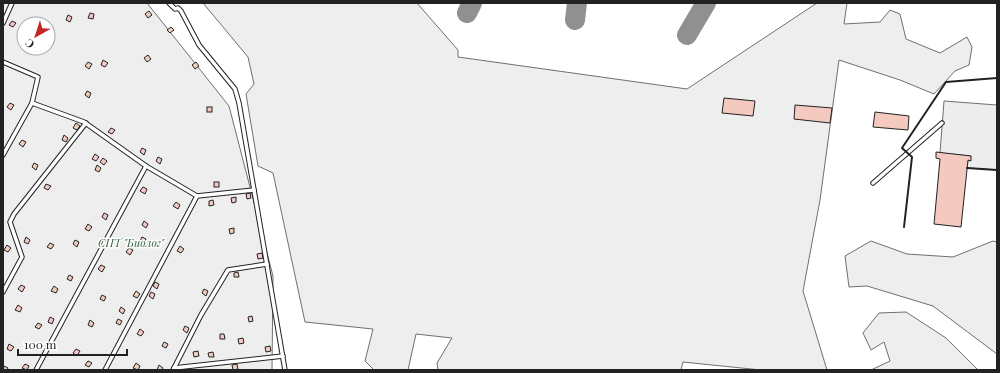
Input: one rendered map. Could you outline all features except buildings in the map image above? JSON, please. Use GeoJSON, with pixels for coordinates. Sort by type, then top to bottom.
{"type":"FeatureCollection","features":[{"type":"Feature","properties":{"kind":"lane"},"geometry":{"type":"LineString","coordinates":[[3,23],[12,3]]}},
{"type":"Feature","properties":{"kind":"lane"},"geometry":{"type":"LineString","coordinates":[[169,3],[175,9],[178,8],[181,11],[199,45],[235,89],[239,103],[285,370]]}},
{"type":"Feature","properties":{"kind":"lane"},"geometry":{"type":"LineString","coordinates":[[3,62],[38,77],[32,103],[3,155]]}},
{"type":"Feature","properties":{"kind":"lane"},"geometry":{"type":"LineString","coordinates":[[32,103],[86,123],[146,166],[197,196],[254,190]]}},
{"type":"Feature","properties":{"kind":"lane"},"geometry":{"type":"LineString","coordinates":[[3,292],[22,257],[10,222],[14,214],[86,123]]}},
{"type":"Feature","properties":{"kind":"lane"},"geometry":{"type":"LineString","coordinates":[[873,183],[942,123]]}},
{"type":"Feature","properties":{"kind":"lane"},"geometry":{"type":"LineString","coordinates":[[36,370],[146,166]]}},
{"type":"Feature","properties":{"kind":"lane"},"geometry":{"type":"LineString","coordinates":[[105,370],[197,196]]}},
{"type":"Feature","properties":{"kind":"lane"},"geometry":{"type":"LineString","coordinates":[[173,369],[201,315],[228,270],[267,264]]}},
{"type":"Feature","properties":{"kind":"lane"},"geometry":{"type":"LineString","coordinates":[[173,369],[283,356]]}},
{"type":"Feature","properties":{"kind":"green space","name":"СНТ \"Биолог\""},"geometry":{"type":"Polygon","coordinates":[[[3,3],[147,3],[229,106],[273,276],[272,370],[3,370],[3,3]]]}},
{"type":"Feature","properties":{"kind":"green space"},"geometry":{"type":"Polygon","coordinates":[[[203,3],[417,3],[458,50],[458,57],[687,89],[817,3],[847,3],[844,24],[880,22],[890,10],[900,14],[906,39],[940,53],[967,37],[972,47],[969,65],[955,71],[934,94],[900,80],[839,60],[820,200],[803,291],[827,370],[761,370],[683,362],[681,370],[438,370],[437,363],[452,338],[416,334],[408,370],[374,370],[365,361],[373,329],[305,322],[273,173],[258,166],[246,94],[254,84],[248,57],[203,3]]]}},
{"type":"Feature","properties":{"kind":"green space"},"geometry":{"type":"Polygon","coordinates":[[[871,241],[907,254],[953,257],[993,241],[997,242],[997,354],[933,306],[867,286],[849,287],[845,256],[871,241]]]}},
{"type":"Feature","properties":{"kind":"green space"},"geometry":{"type":"Polygon","coordinates":[[[906,312],[946,338],[978,370],[871,370],[890,361],[884,342],[871,350],[863,333],[879,313],[906,312]]]}},
{"type":"Feature","properties":{"kind":"shaded area"},"geometry":{"type":"Polygon","coordinates":[[[944,101],[997,105],[997,170],[967,168],[968,160],[970,160],[971,156],[940,153],[944,101]]]}},
{"type":"Feature","properties":{"kind":"taxiway"},"geometry":{"type":"LineString","coordinates":[[467,13],[472,3]]}},
{"type":"Feature","properties":{"kind":"taxiway"},"geometry":{"type":"LineString","coordinates":[[575,20],[577,3]]}},
{"type":"Feature","properties":{"kind":"taxiway"},"geometry":{"type":"LineString","coordinates":[[687,35],[706,3]]}},
{"type":"Feature","properties":{"kind":"wall"},"geometry":{"type":"LineString","coordinates":[[904,227],[912,157],[902,148],[946,82],[997,78]]}},
{"type":"Feature","properties":{"kind":"wall"},"geometry":{"type":"LineString","coordinates":[[967,168],[997,170]]}}]}
